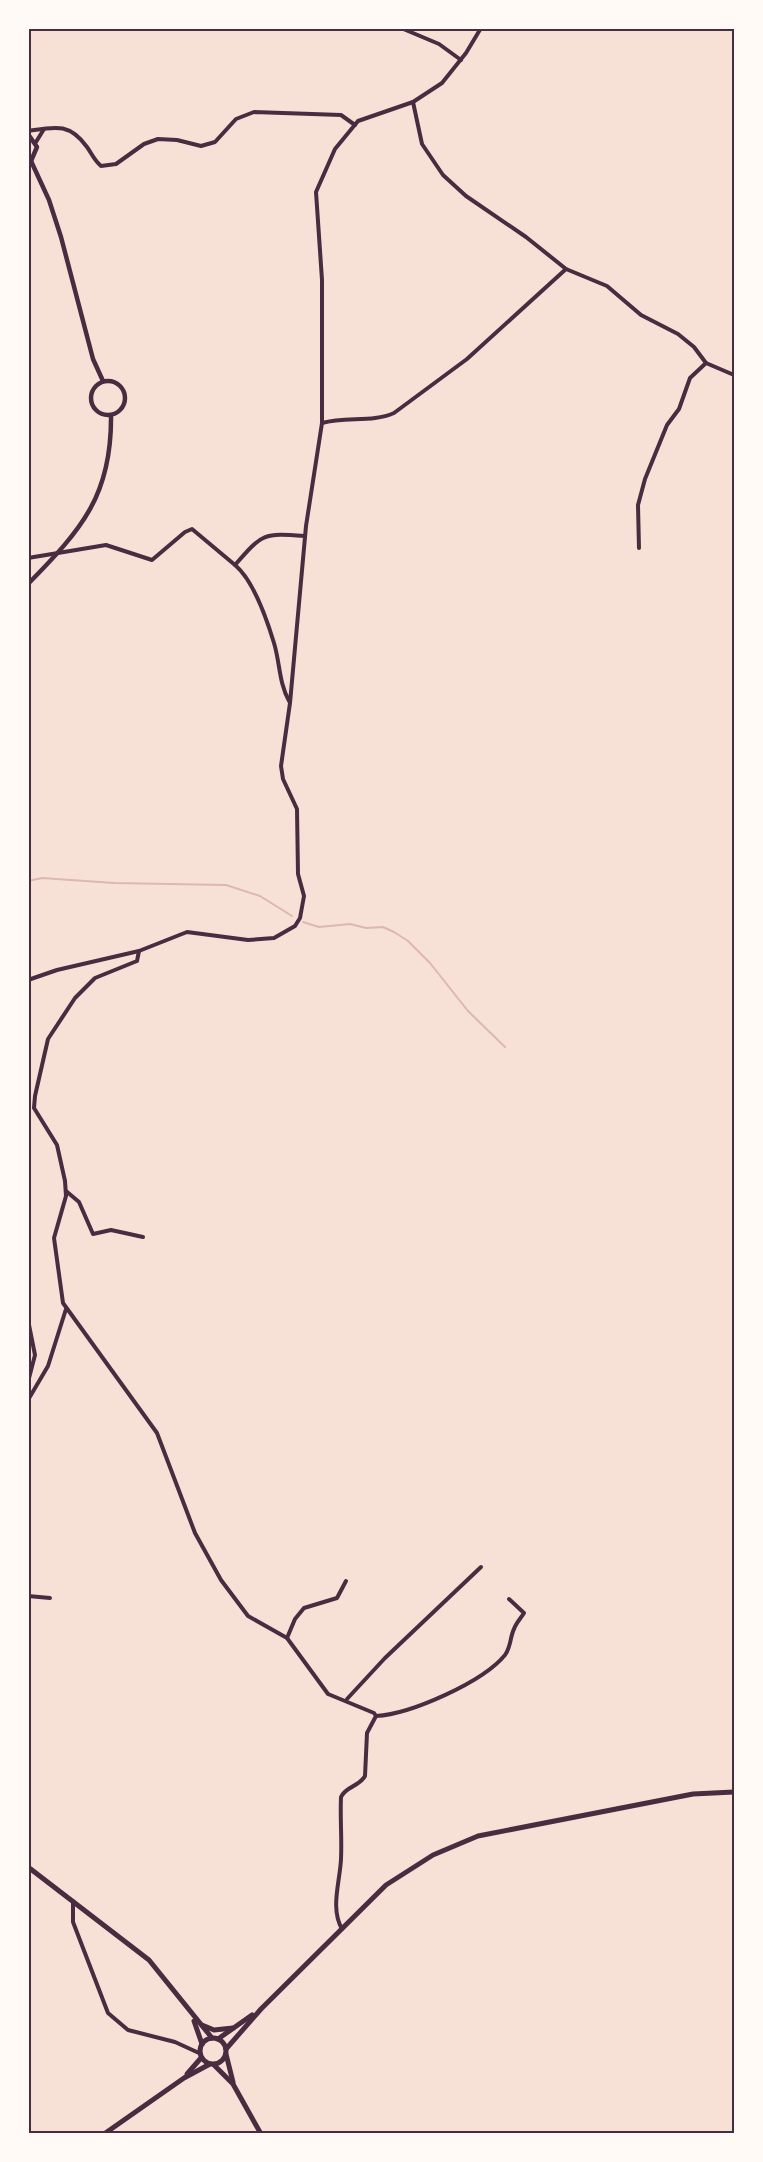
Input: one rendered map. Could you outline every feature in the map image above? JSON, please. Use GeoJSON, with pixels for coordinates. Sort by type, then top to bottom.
{"type":"FeatureCollection","features":[{"type":"Feature","properties":{"kind":"main road"},"geometry":{"type":"LineString","coordinates":[[104,2133],[184,2078],[220,2062],[226,2051],[261,2009],[386,1885],[433,1855],[478,1836],[693,1794],[735,1792]]}},
{"type":"Feature","properties":{"kind":"main road"},"geometry":{"type":"LineString","coordinates":[[28,1867],[149,1960],[168,1980],[194,2018],[226,2051],[233,2084]]}},
{"type":"Feature","properties":{"kind":"main road"},"geometry":{"type":"LineString","coordinates":[[202,2044],[235,2028],[261,2009]]}},
{"type":"Feature","properties":{"kind":"main road"},"geometry":{"type":"LineString","coordinates":[[194,2018],[214,2030],[235,2028]]}},
{"type":"Feature","properties":{"kind":"main road"},"geometry":{"type":"LineString","coordinates":[[184,2078],[200,2056],[202,2044],[194,2018]]}},
{"type":"Feature","properties":{"kind":"main road"},"geometry":{"type":"LineString","coordinates":[[200,2056],[233,2084],[261,2133]]}},
{"type":"Feature","properties":{"kind":"street"},"geometry":{"type":"LineString","coordinates":[[401,28],[440,44],[461,60]]}},
{"type":"Feature","properties":{"kind":"street"},"geometry":{"type":"LineString","coordinates":[[28,980],[57,970],[139,951],[187,932],[261,940],[274,938],[295,926],[304,905],[298,874],[297,809],[283,779],[281,766],[290,703],[305,536],[322,423],[322,280],[316,192],[335,149],[358,121],[413,102],[442,83],[461,60],[481,28]]}},
{"type":"Feature","properties":{"kind":"street"},"geometry":{"type":"LineString","coordinates":[[413,102],[422,144],[443,175],[466,196],[566,269],[607,286],[641,315],[678,334],[694,347],[706,363],[735,375]]}},
{"type":"Feature","properties":{"kind":"street"},"geometry":{"type":"LineString","coordinates":[[36,142],[28,132],[50,126],[64,128],[81,140],[101,166],[110,166],[123,160],[144,144],[158,139],[177,140],[201,146],[215,142],[236,119],[254,112],[341,115],[355,125]]}},
{"type":"Feature","properties":{"kind":"street"},"geometry":{"type":"LineString","coordinates":[[44,129],[36,142],[36,153],[30,162],[49,200],[93,359],[103,381]]}},
{"type":"Feature","properties":{"kind":"street"},"geometry":{"type":"LineString","coordinates":[[322,423],[342,417],[383,418],[394,413],[467,359],[566,269]]}},
{"type":"Feature","properties":{"kind":"street"},"geometry":{"type":"LineString","coordinates":[[639,548],[638,505],[645,480],[666,425],[679,409],[687,385],[706,363]]}},
{"type":"Feature","properties":{"kind":"street"},"geometry":{"type":"LineString","coordinates":[[103,381],[114,382],[124,394],[120,410],[111,415],[99,413],[92,405],[91,393],[103,381]]}},
{"type":"Feature","properties":{"kind":"street"},"geometry":{"type":"LineString","coordinates":[[28,584],[61,551],[99,495],[111,447],[111,415]]}},
{"type":"Feature","properties":{"kind":"street"},"geometry":{"type":"LineString","coordinates":[[28,558],[106,544],[152,560],[185,532],[192,530],[235,565],[250,581],[274,644],[278,670],[290,703]]}},
{"type":"Feature","properties":{"kind":"street"},"geometry":{"type":"LineString","coordinates":[[235,565],[262,537],[270,534],[305,536]]}},
{"type":"Feature","properties":{"kind":"street"},"geometry":{"type":"LineString","coordinates":[[139,951],[137,961],[106,972],[86,986],[56,1025],[48,1039],[34,1096],[34,1108],[57,1145],[66,1191],[54,1238],[63,1303],[157,1433],[195,1533],[221,1580],[248,1616],[288,1638],[312,1669],[321,1687],[334,1697],[347,1699],[376,1716]]}},
{"type":"Feature","properties":{"kind":"street"},"geometry":{"type":"LineString","coordinates":[[66,1191],[79,1202],[93,1234],[97,1236],[111,1230],[143,1237]]}},
{"type":"Feature","properties":{"kind":"street"},"geometry":{"type":"LineString","coordinates":[[28,1400],[48,1366],[66,1308]]}},
{"type":"Feature","properties":{"kind":"street"},"geometry":{"type":"LineString","coordinates":[[28,1320],[35,1355],[28,1382]]}},
{"type":"Feature","properties":{"kind":"street"},"geometry":{"type":"LineString","coordinates":[[347,1699],[385,1658],[481,1566]]}},
{"type":"Feature","properties":{"kind":"street"},"geometry":{"type":"LineString","coordinates":[[288,1638],[295,1619],[304,1608],[337,1598],[345,1581]]}},
{"type":"Feature","properties":{"kind":"street"},"geometry":{"type":"LineString","coordinates":[[28,1596],[50,1598]]}},
{"type":"Feature","properties":{"kind":"street"},"geometry":{"type":"LineString","coordinates":[[376,1716],[401,1713],[446,1694],[503,1657],[510,1646],[514,1628],[524,1613],[509,1599]]}},
{"type":"Feature","properties":{"kind":"street"},"geometry":{"type":"LineString","coordinates":[[342,1929],[337,1920],[336,1902],[341,1858],[341,1797],[345,1790],[362,1782],[365,1776],[367,1733],[376,1716]]}},
{"type":"Feature","properties":{"kind":"street"},"geometry":{"type":"LineString","coordinates":[[73,1900],[73,1922],[108,2013],[128,2030],[175,2042],[200,2056]]}},
{"type":"Feature","properties":{"kind":"waterway"},"geometry":{"type":"LineString","coordinates":[[28,881],[42,878],[114,883],[226,885],[260,896],[292,916]]}},
{"type":"Feature","properties":{"kind":"waterway"},"geometry":{"type":"LineString","coordinates":[[303,922],[319,927],[350,924],[366,928],[383,927],[394,932],[408,941],[430,963],[468,1011],[505,1047]]}}]}
